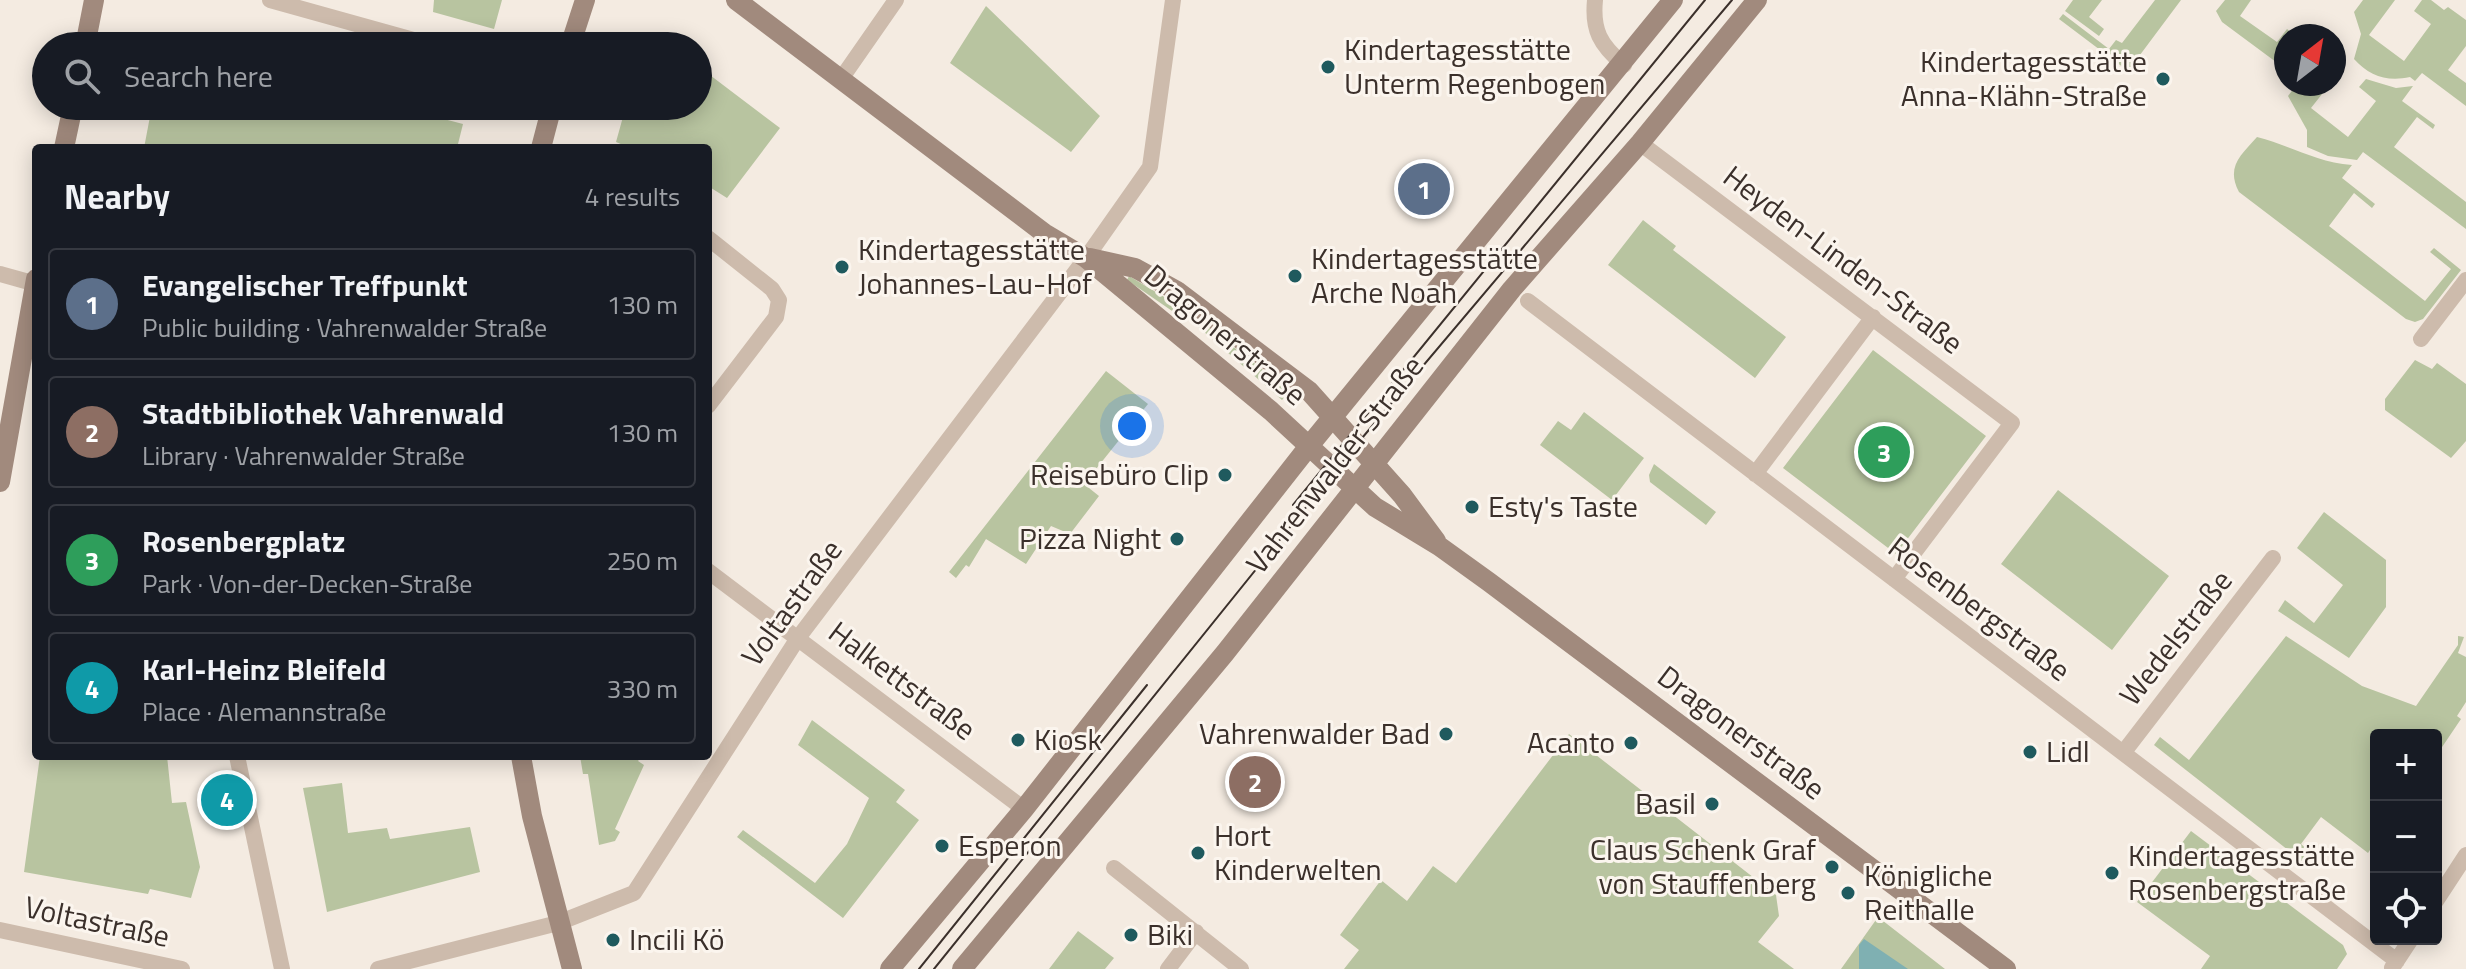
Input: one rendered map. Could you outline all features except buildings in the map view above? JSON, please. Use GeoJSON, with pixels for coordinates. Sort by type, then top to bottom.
{"type":"FeatureCollection","features":[{"type":"Feature","properties":{"kind":"street"},"geometry":{"type":"LineString","coordinates":[[88,32],[94,0]]}},
{"type":"Feature","properties":{"kind":"street"},"geometry":{"type":"LineString","coordinates":[[270,0],[385,32]]}},
{"type":"Feature","properties":{"kind":"street"},"geometry":{"type":"LineString","coordinates":[[575,32],[585,0]]}},
{"type":"Feature","properties":{"kind":"street","name":"Dragonerstraße"},"geometry":{"type":"LineString","coordinates":[[736,0],[1044,233],[1086,258],[1390,518],[1439,546],[2006,969]]}},
{"type":"Feature","properties":{"kind":"street"},"geometry":{"type":"LineString","coordinates":[[841,79],[896,0]]}},
{"type":"Feature","properties":{"kind":"street","name":"Voltastraße"},"geometry":{"type":"LineString","coordinates":[[378,969],[558,923],[634,893],[798,638],[1086,258],[1150,167],[1173,0]]}},
{"type":"Feature","properties":{"kind":"street"},"geometry":{"type":"LineString","coordinates":[[1595,0],[1592,18],[1600,43],[1624,65]]}},
{"type":"Feature","properties":{"kind":"street","name":"Vahrenwalder Straße"},"geometry":{"type":"LineString","coordinates":[[890,969],[1024,809],[1332,417],[1624,65],[1673,0]]}},
{"type":"Feature","properties":{"kind":"street","name":"Vahrenwalder Straße"},"geometry":{"type":"LineString","coordinates":[[962,969],[1225,653],[1512,289],[1640,143],[1757,0]]}},
{"type":"Feature","properties":{"kind":"street"},"geometry":{"type":"LineString","coordinates":[[65,144],[70,120]]}},
{"type":"Feature","properties":{"kind":"street"},"geometry":{"type":"LineString","coordinates":[[542,144],[548,120]]}},
{"type":"Feature","properties":{"kind":"street","name":"Heyden-Linden-Straße"},"geometry":{"type":"LineString","coordinates":[[1640,143],[2012,423],[1894,579]]}},
{"type":"Feature","properties":{"kind":"street"},"geometry":{"type":"LineString","coordinates":[[712,241],[772,289],[779,300],[776,317],[712,401]]}},
{"type":"Feature","properties":{"kind":"street","name":"Dragonerstraße"},"geometry":{"type":"LineString","coordinates":[[1086,258],[1135,268],[1177,291],[1309,391],[1402,495],[1439,546]]}},
{"type":"Feature","properties":{"kind":"street"},"geometry":{"type":"LineString","coordinates":[[0,274],[32,281]]}},
{"type":"Feature","properties":{"kind":"street"},"geometry":{"type":"LineString","coordinates":[[2421,339],[2466,280]]}},
{"type":"Feature","properties":{"kind":"street","name":"Rosenbergstraße"},"geometry":{"type":"LineString","coordinates":[[1528,301],[2123,753],[2394,965]]}},
{"type":"Feature","properties":{"kind":"street"},"geometry":{"type":"LineString","coordinates":[[1,469],[32,303]]}},
{"type":"Feature","properties":{"kind":"street"},"geometry":{"type":"LineString","coordinates":[[1755,474],[1873,317]]}},
{"type":"Feature","properties":{"kind":"street","name":"Wedelstraße"},"geometry":{"type":"LineString","coordinates":[[2123,753],[2273,558]]}},
{"type":"Feature","properties":{"kind":"street","name":"Halkettstraße"},"geometry":{"type":"LineString","coordinates":[[712,574],[1024,809]]}},
{"type":"Feature","properties":{"kind":"street"},"geometry":{"type":"LineString","coordinates":[[238,760],[282,969]]}},
{"type":"Feature","properties":{"kind":"street"},"geometry":{"type":"LineString","coordinates":[[522,760],[558,923],[572,969]]}},
{"type":"Feature","properties":{"kind":"street"},"geometry":{"type":"LineString","coordinates":[[2442,892],[2466,855]]}},
{"type":"Feature","properties":{"kind":"street"},"geometry":{"type":"LineString","coordinates":[[1114,868],[1241,969]]}},
{"type":"Feature","properties":{"kind":"street","name":"Voltastraße"},"geometry":{"type":"LineString","coordinates":[[0,930],[182,969]]}},
{"type":"Feature","properties":{"kind":"street"},"geometry":{"type":"LineString","coordinates":[[1168,969],[1196,932]]}},
{"type":"Feature","properties":{"kind":"street"},"geometry":{"type":"LineString","coordinates":[[2394,965],[2407,945]]}},
{"type":"Feature","properties":{"kind":"green space"},"geometry":{"type":"Polygon","coordinates":[[[434,0],[502,0],[494,29],[433,12],[434,0]]]}},
{"type":"Feature","properties":{"kind":"green space"},"geometry":{"type":"Polygon","coordinates":[[[2073,0],[2102,0],[2089,17],[2104,29],[2099,36],[2065,11],[2073,0]]]}},
{"type":"Feature","properties":{"kind":"green space"},"geometry":{"type":"Polygon","coordinates":[[[2155,0],[2181,0],[2128,71],[2059,19],[2063,14],[2109,49],[2116,40],[2122,43],[2155,0]]]}},
{"type":"Feature","properties":{"kind":"green space"},"geometry":{"type":"Polygon","coordinates":[[[2225,0],[2251,0],[2240,16],[2274,40],[2274,61],[2222,22],[2216,11],[2225,0]]]}},
{"type":"Feature","properties":{"kind":"green space"},"geometry":{"type":"Polygon","coordinates":[[[2363,0],[2395,0],[2369,35],[2404,61],[2431,24],[2414,11],[2422,0],[2431,0],[2444,10],[2448,7],[2466,20],[2466,46],[2448,70],[2466,83],[2466,106],[2422,73],[2415,81],[2410,77],[2386,78],[2366,70],[2354,59],[2361,34],[2354,12],[2363,0]]]}},
{"type":"Feature","properties":{"kind":"green space"},"geometry":{"type":"Polygon","coordinates":[[[986,6],[1100,116],[1071,152],[950,63],[986,6]]]}},
{"type":"Feature","properties":{"kind":"green space"},"geometry":{"type":"Polygon","coordinates":[[[712,77],[780,128],[727,198],[712,189],[712,144],[616,142],[622,120],[712,120],[712,77]]]}},
{"type":"Feature","properties":{"kind":"green space"},"geometry":{"type":"Polygon","coordinates":[[[2366,79],[2396,88],[2413,86],[2402,101],[2435,125],[2433,129],[2417,117],[2394,147],[2466,202],[2466,229],[2363,152],[2357,160],[2328,156],[2307,147],[2307,130],[2288,96],[2320,96],[2311,108],[2348,137],[2376,101],[2359,87],[2366,79]]]}},
{"type":"Feature","properties":{"kind":"green space"},"geometry":{"type":"Polygon","coordinates":[[[149,120],[448,120],[463,124],[458,144],[145,144],[149,120]]]}},
{"type":"Feature","properties":{"kind":"green space"},"geometry":{"type":"Polygon","coordinates":[[[2257,137],[2327,161],[2352,165],[2342,178],[2375,204],[2372,208],[2354,193],[2329,226],[2425,301],[2451,269],[2430,252],[2434,248],[2461,270],[2423,319],[2415,322],[2406,319],[2239,192],[2234,169],[2240,156],[2257,137]]]}},
{"type":"Feature","properties":{"kind":"green space"},"geometry":{"type":"Polygon","coordinates":[[[1643,220],[1676,246],[1673,250],[1786,337],[1755,378],[1608,265],[1643,220]]]}},
{"type":"Feature","properties":{"kind":"green space"},"geometry":{"type":"Polygon","coordinates":[[[1129,276],[1186,310],[1290,391],[1282,400],[1187,317],[1178,315],[1127,280],[1129,276]]]}},
{"type":"Feature","properties":{"kind":"green space"},"geometry":{"type":"Polygon","coordinates":[[[1873,350],[1986,436],[1896,554],[1783,468],[1873,350]]]}},
{"type":"Feature","properties":{"kind":"green space"},"geometry":{"type":"Polygon","coordinates":[[[2415,360],[2432,369],[2437,363],[2466,384],[2466,441],[2451,458],[2385,410],[2385,399],[2415,360]]]}},
{"type":"Feature","properties":{"kind":"green space"},"geometry":{"type":"Polygon","coordinates":[[[1106,371],[1148,404],[1084,484],[1099,496],[1070,534],[1051,526],[1026,564],[986,539],[969,567],[966,565],[956,578],[949,572],[1106,371]]]}},
{"type":"Feature","properties":{"kind":"green space"},"geometry":{"type":"Polygon","coordinates":[[[1584,412],[1644,458],[1612,500],[1540,445],[1558,421],[1571,430],[1584,412]]]}},
{"type":"Feature","properties":{"kind":"green space"},"geometry":{"type":"Polygon","coordinates":[[[1654,464],[1716,512],[1706,525],[1650,482],[1649,475],[1654,464]]]}},
{"type":"Feature","properties":{"kind":"green space"},"geometry":{"type":"Polygon","coordinates":[[[2058,490],[2169,576],[2112,650],[2001,564],[2058,490]]]}},
{"type":"Feature","properties":{"kind":"green space"},"geometry":{"type":"Polygon","coordinates":[[[2324,512],[2386,560],[2386,607],[2349,658],[2278,611],[2285,600],[2314,623],[2343,585],[2297,548],[2324,512]]]}},
{"type":"Feature","properties":{"kind":"green space"},"geometry":{"type":"Polygon","coordinates":[[[2286,636],[2362,686],[2416,706],[2458,645],[2458,636],[2464,637],[2458,653],[2466,657],[2466,702],[2457,716],[2461,719],[2442,747],[2442,729],[2370,729],[2368,853],[2321,817],[2301,844],[2309,851],[2302,861],[2154,745],[2160,737],[2189,760],[2286,636]]]}},
{"type":"Feature","properties":{"kind":"green space"},"geometry":{"type":"Polygon","coordinates":[[[812,720],[905,790],[896,802],[919,820],[843,918],[737,837],[743,830],[815,883],[847,844],[869,798],[798,745],[812,720]]]}},
{"type":"Feature","properties":{"kind":"green space"},"geometry":{"type":"Polygon","coordinates":[[[1569,734],[1776,895],[1779,916],[1758,942],[1794,969],[1344,969],[1359,950],[1340,935],[1381,880],[1407,901],[1433,866],[1456,883],[1569,734]]]}},
{"type":"Feature","properties":{"kind":"green space"},"geometry":{"type":"Polygon","coordinates":[[[39,760],[167,760],[172,803],[186,802],[200,867],[191,898],[150,889],[148,894],[24,872],[39,760]]]}},
{"type":"Feature","properties":{"kind":"green space"},"geometry":{"type":"Polygon","coordinates":[[[581,760],[639,760],[644,765],[615,829],[620,832],[615,841],[599,845],[588,774],[583,774],[581,760]]]}},
{"type":"Feature","properties":{"kind":"green space"},"geometry":{"type":"Polygon","coordinates":[[[342,783],[348,833],[387,828],[390,839],[470,827],[480,872],[327,912],[303,788],[342,783]]]}},
{"type":"Feature","properties":{"kind":"green space"},"geometry":{"type":"Polygon","coordinates":[[[2191,831],[2343,945],[2347,954],[2337,969],[2201,969],[2210,956],[2137,902],[2191,831]]]}},
{"type":"Feature","properties":{"kind":"green space"},"geometry":{"type":"Polygon","coordinates":[[[1878,917],[1945,969],[1841,969],[1878,917]]]}},
{"type":"Feature","properties":{"kind":"green space"},"geometry":{"type":"Polygon","coordinates":[[[1078,931],[1114,958],[1105,969],[1049,969],[1078,931]]]}},
{"type":"Feature","properties":{"kind":"water"},"geometry":{"type":"Polygon","coordinates":[[[1864,939],[1908,969],[1859,969],[1859,945],[1864,939]]]}},
{"type":"Feature","properties":{"kind":"tram line"},"geometry":{"type":"LineString","coordinates":[[1293,505],[1705,0]]}},
{"type":"Feature","properties":{"kind":"tram line"},"geometry":{"type":"LineString","coordinates":[[934,969],[1357,444],[1732,0]]}},
{"type":"Feature","properties":{"kind":"tram line"},"geometry":{"type":"LineString","coordinates":[[919,969],[1147,685]]}},
{"type":"Feature","properties":{"kind":"place","name":"Kindertagesstätte Unterm Regenbogen"},"geometry":{"type":"Point","coordinates":[1328,67]}},
{"type":"Feature","properties":{"kind":"place","name":"Kindertagesstätte Anna-Klähn-Straße"},"geometry":{"type":"Point","coordinates":[2163,79]}},
{"type":"Feature","properties":{"kind":"place","name":"Evangelischer Treffpunkt"},"geometry":{"type":"Point","coordinates":[1424,189]}},
{"type":"Feature","properties":{"kind":"place","name":"Kindertagesstätte Johannes-Lau-Hof"},"geometry":{"type":"Point","coordinates":[842,267]}},
{"type":"Feature","properties":{"kind":"place","name":"Kindertagesstätte Arche Noah"},"geometry":{"type":"Point","coordinates":[1295,276]}},
{"type":"Feature","properties":{"kind":"place","name":"Rosenbergplatz"},"geometry":{"type":"Point","coordinates":[1884,452]}},
{"type":"Feature","properties":{"kind":"place","name":"Reisebüro Clip"},"geometry":{"type":"Point","coordinates":[1225,475]}},
{"type":"Feature","properties":{"kind":"place","name":"Esty's Taste"},"geometry":{"type":"Point","coordinates":[1472,507]}},
{"type":"Feature","properties":{"kind":"place","name":"Pizza Night"},"geometry":{"type":"Point","coordinates":[1177,539]}},
{"type":"Feature","properties":{"kind":"place","name":"Vahrenwalder Bad"},"geometry":{"type":"Point","coordinates":[1446,734]}},
{"type":"Feature","properties":{"kind":"place","name":"Kiosk"},"geometry":{"type":"Point","coordinates":[1018,740]}},
{"type":"Feature","properties":{"kind":"place","name":"Acanto"},"geometry":{"type":"Point","coordinates":[1631,743]}},
{"type":"Feature","properties":{"kind":"place","name":"Lidl"},"geometry":{"type":"Point","coordinates":[2030,752]}},
{"type":"Feature","properties":{"kind":"place","name":"Stadtbibliothek Vahrenwald"},"geometry":{"type":"Point","coordinates":[1255,782]}},
{"type":"Feature","properties":{"kind":"place","name":"Karl-Heinz Bleifeld"},"geometry":{"type":"Point","coordinates":[227,800]}},
{"type":"Feature","properties":{"kind":"place","name":"Basil"},"geometry":{"type":"Point","coordinates":[1712,804]}},
{"type":"Feature","properties":{"kind":"place","name":"Esperon"},"geometry":{"type":"Point","coordinates":[942,846]}},
{"type":"Feature","properties":{"kind":"place","name":"Hort Kinderwelten"},"geometry":{"type":"Point","coordinates":[1198,853]}},
{"type":"Feature","properties":{"kind":"place","name":"Claus Schenk Graf von Stauffenberg"},"geometry":{"type":"Point","coordinates":[1832,867]}},
{"type":"Feature","properties":{"kind":"place","name":"Kindertagesstätte Rosenbergstraße"},"geometry":{"type":"Point","coordinates":[2112,873]}},
{"type":"Feature","properties":{"kind":"place","name":"Königliche Reithalle"},"geometry":{"type":"Point","coordinates":[1848,893]}},
{"type":"Feature","properties":{"kind":"place","name":"Biki"},"geometry":{"type":"Point","coordinates":[1131,935]}},
{"type":"Feature","properties":{"kind":"place","name":"Incili Kö"},"geometry":{"type":"Point","coordinates":[613,940]}}]}
